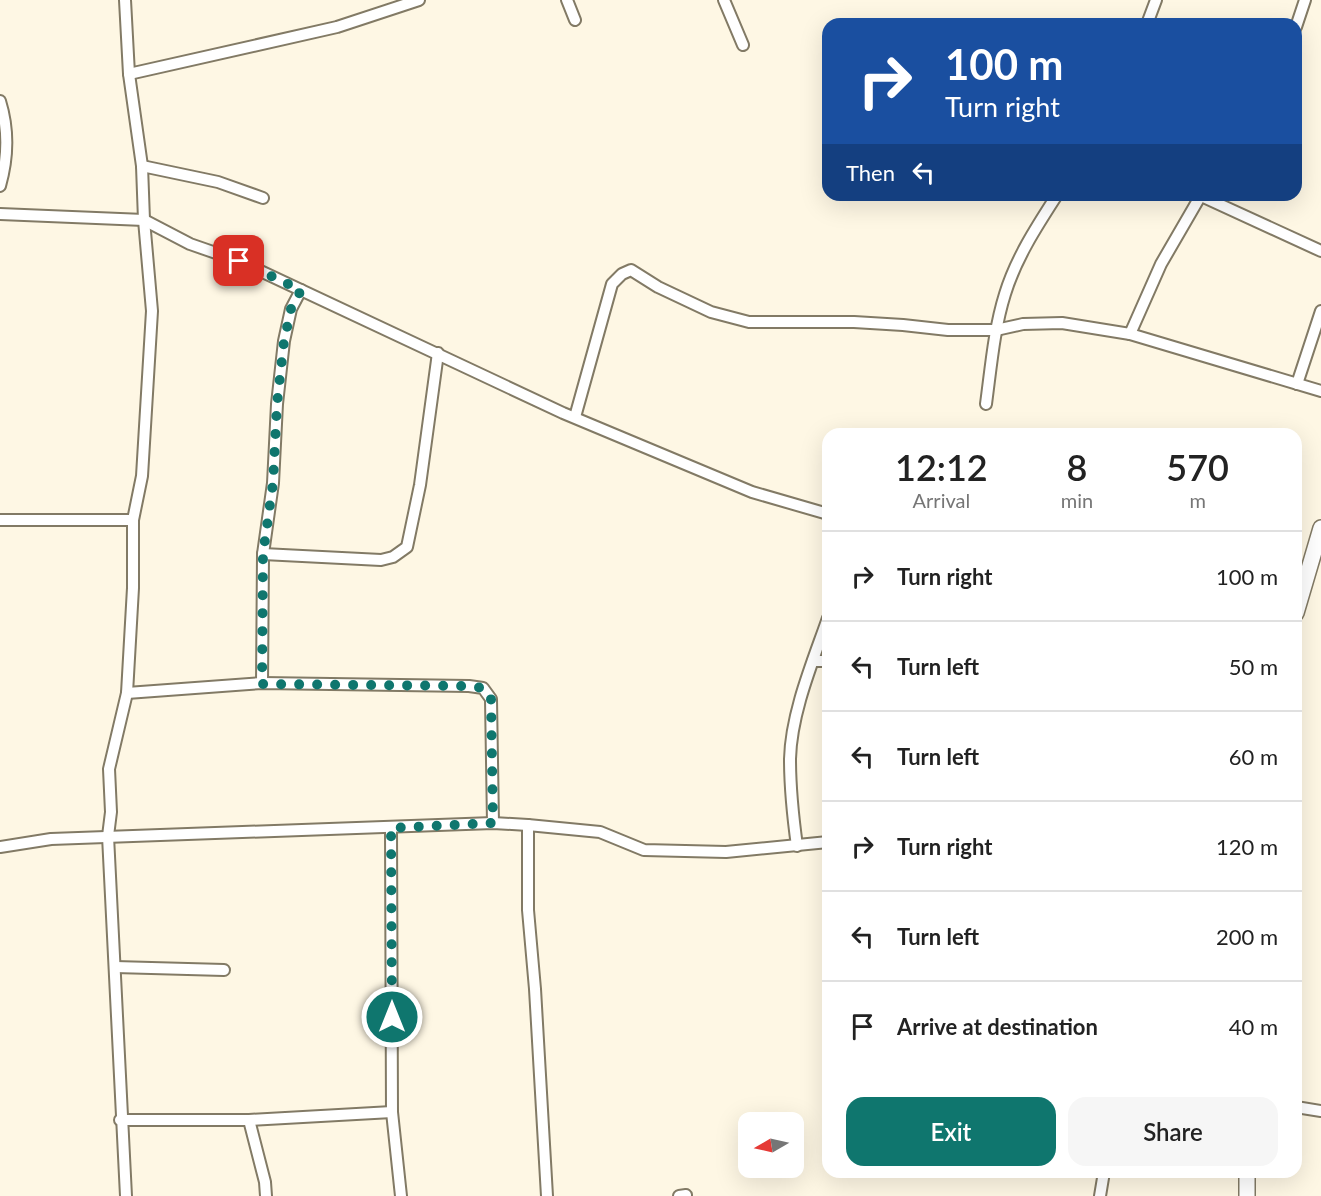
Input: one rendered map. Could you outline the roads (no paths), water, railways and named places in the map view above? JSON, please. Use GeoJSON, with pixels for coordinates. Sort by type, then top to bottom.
{"type":"FeatureCollection","features":[{"type":"Feature","properties":{"kind":"street"},"geometry":{"type":"LineString","coordinates":[[125,0],[129,74],[142,166],[152,311],[142,476],[133,520],[133,588],[127,693],[109,769],[111,812],[108,836],[120,1120],[126,1196]]}},
{"type":"Feature","properties":{"kind":"street"},"geometry":{"type":"LineString","coordinates":[[129,74],[337,27],[419,0]]}},
{"type":"Feature","properties":{"kind":"street"},"geometry":{"type":"LineString","coordinates":[[567,0],[574,20]]}},
{"type":"Feature","properties":{"kind":"street"},"geometry":{"type":"LineString","coordinates":[[724,0],[743,45]]}},
{"type":"Feature","properties":{"kind":"street"},"geometry":{"type":"LineString","coordinates":[[1149,18],[1156,0]]}},
{"type":"Feature","properties":{"kind":"street"},"geometry":{"type":"LineString","coordinates":[[1299,18],[1305,0]]}},
{"type":"Feature","properties":{"kind":"street"},"geometry":{"type":"LineString","coordinates":[[0,101],[7,131],[5,168],[0,186]]}},
{"type":"Feature","properties":{"kind":"street"},"geometry":{"type":"LineString","coordinates":[[142,166],[218,182],[262,198]]}},
{"type":"Feature","properties":{"kind":"street"},"geometry":{"type":"LineString","coordinates":[[986,404],[996,330],[1006,292],[1022,252],[1053,201]]}},
{"type":"Feature","properties":{"kind":"street"},"geometry":{"type":"LineString","coordinates":[[1130,334],[1161,264],[1197,201]]}},
{"type":"Feature","properties":{"kind":"street"},"geometry":{"type":"LineString","coordinates":[[1213,201],[1321,251]]}},
{"type":"Feature","properties":{"kind":"street"},"geometry":{"type":"LineString","coordinates":[[0,214],[144,220],[190,244],[239,261],[575,417],[752,492],[822,512]]}},
{"type":"Feature","properties":{"kind":"street"},"geometry":{"type":"LineString","coordinates":[[575,417],[612,284],[622,274],[631,270],[658,287],[711,312],[749,322],[854,322],[948,330],[996,330],[1023,324],[1062,323],[1130,334],[1321,391]]}},
{"type":"Feature","properties":{"kind":"street"},"geometry":{"type":"LineString","coordinates":[[262,684],[263,554],[273,483],[277,404],[284,341],[291,309],[301,290]]}},
{"type":"Feature","properties":{"kind":"street"},"geometry":{"type":"LineString","coordinates":[[1297,384],[1321,310]]}},
{"type":"Feature","properties":{"kind":"street"},"geometry":{"type":"LineString","coordinates":[[263,554],[381,560],[393,557],[407,547],[420,485],[438,353]]}},
{"type":"Feature","properties":{"kind":"street"},"geometry":{"type":"LineString","coordinates":[[0,520],[133,520]]}},
{"type":"Feature","properties":{"kind":"street"},"geometry":{"type":"LineString","coordinates":[[1302,593],[1321,528]]}},
{"type":"Feature","properties":{"kind":"street"},"geometry":{"type":"LineString","coordinates":[[797,846],[792,812],[790,758],[795,722],[822,635]]}},
{"type":"Feature","properties":{"kind":"street"},"geometry":{"type":"LineString","coordinates":[[813,661],[822,661]]}},
{"type":"Feature","properties":{"kind":"street"},"geometry":{"type":"LineString","coordinates":[[127,693],[262,684],[483,688],[491,699],[493,823]]}},
{"type":"Feature","properties":{"kind":"street"},"geometry":{"type":"LineString","coordinates":[[0,848],[51,838],[493,823],[600,832],[644,850],[726,852],[822,843]]}},
{"type":"Feature","properties":{"kind":"street"},"geometry":{"type":"LineString","coordinates":[[528,825],[528,910],[547,1196]]}},
{"type":"Feature","properties":{"kind":"street"},"geometry":{"type":"LineString","coordinates":[[391,828],[392,1112],[401,1196]]}},
{"type":"Feature","properties":{"kind":"street"},"geometry":{"type":"LineString","coordinates":[[115,968],[224,970]]}},
{"type":"Feature","properties":{"kind":"street"},"geometry":{"type":"LineString","coordinates":[[1302,1108],[1321,1110]]}},
{"type":"Feature","properties":{"kind":"street"},"geometry":{"type":"LineString","coordinates":[[120,1120],[249,1120],[392,1112]]}},
{"type":"Feature","properties":{"kind":"street"},"geometry":{"type":"LineString","coordinates":[[249,1120],[265,1182],[266,1196]]}},
{"type":"Feature","properties":{"kind":"street"},"geometry":{"type":"LineString","coordinates":[[1100,1196],[1103,1178]]}},
{"type":"Feature","properties":{"kind":"street"},"geometry":{"type":"LineString","coordinates":[[1246,1196],[1247,1178]]}}]}
